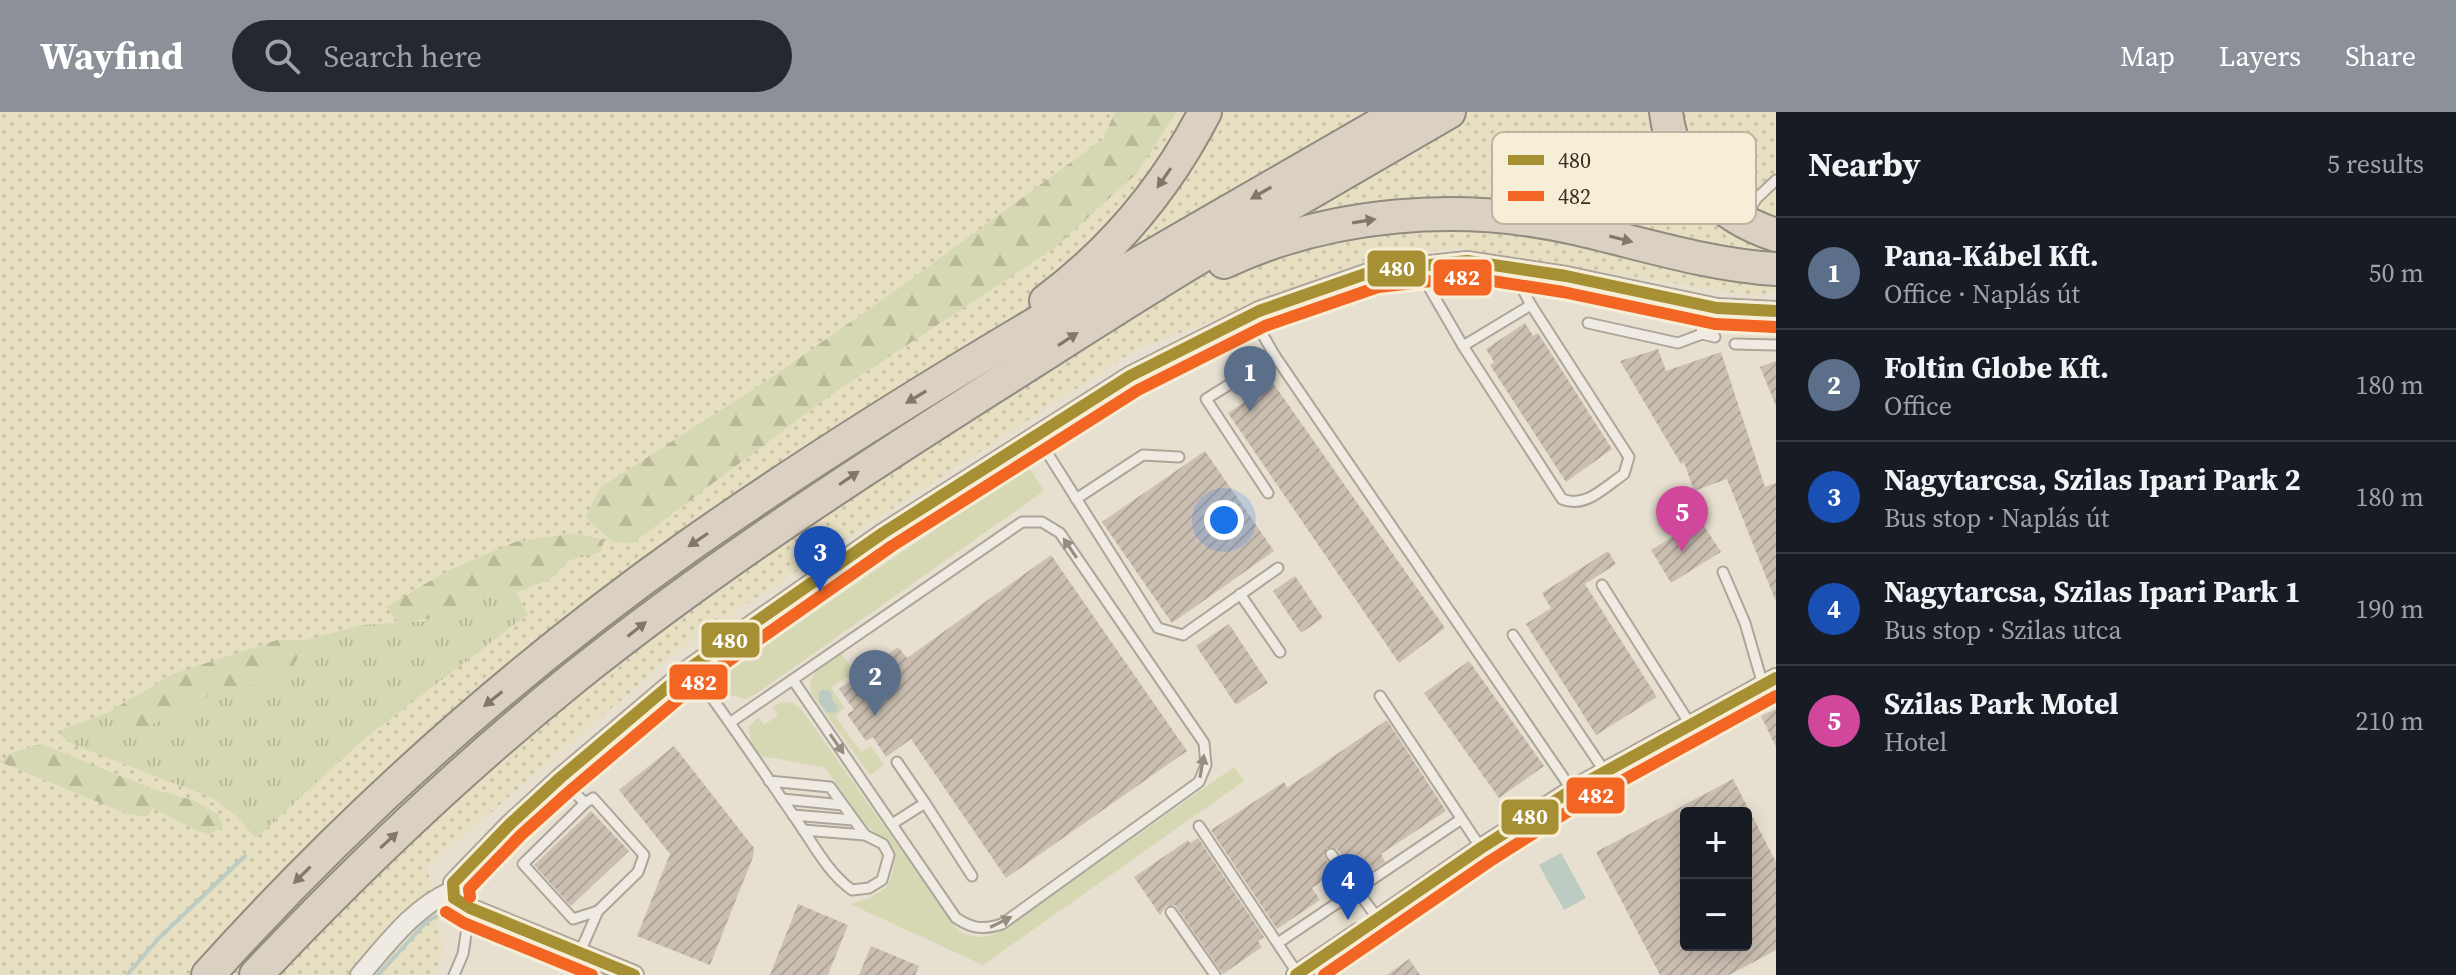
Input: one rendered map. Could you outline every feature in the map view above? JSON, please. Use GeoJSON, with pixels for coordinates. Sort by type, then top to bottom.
{"type":"FeatureCollection","features":[{"type":"Feature","properties":{"kind":"highway"},"geometry":{"type":"LineString","coordinates":[[982,357],[1012,326],[1064,288],[1110,246],[1143,208],[1205,112]]}},
{"type":"Feature","properties":{"kind":"highway"},"geometry":{"type":"LineString","coordinates":[[208,975],[269,908],[385,794],[564,640],[689,547],[842,442],[1401,112]]}},
{"type":"Feature","properties":{"kind":"highway"},"geometry":{"type":"LineString","coordinates":[[256,975],[350,876],[447,787],[575,677],[651,618],[850,477],[1202,256],[1449,112]]}},
{"type":"Feature","properties":{"kind":"highway"},"geometry":{"type":"LineString","coordinates":[[1666,112],[1671,132]]}},
{"type":"Feature","properties":{"kind":"highway"},"geometry":{"type":"LineString","coordinates":[[1135,299],[1288,238],[1356,222],[1448,214],[1492,216]]}},
{"type":"Feature","properties":{"kind":"highway"},"geometry":{"type":"LineString","coordinates":[[1554,224],[1718,263],[1776,269]]}},
{"type":"Feature","properties":{"kind":"highway"},"geometry":{"type":"LineString","coordinates":[[1747,224],[1776,235]]}},
{"type":"Feature","properties":{"kind":"street"},"geometry":{"type":"LineString","coordinates":[[458,899],[453,883],[501,834],[560,778],[690,668],[883,533],[1130,376],[1259,311],[1374,271],[1467,261],[1699,305],[1776,311]]}},
{"type":"Feature","properties":{"kind":"street"},"geometry":{"type":"LineString","coordinates":[[1378,919],[1572,790],[1769,682]]}},
{"type":"Feature","properties":{"kind":"street"},"geometry":{"type":"LineString","coordinates":[[360,975],[403,926],[431,900],[458,899],[634,975]]}},
{"type":"Feature","properties":{"kind":"street"},"geometry":{"type":"LineString","coordinates":[[1297,974],[1358,933]]}},
{"type":"Feature","properties":{"kind":"lane"},"geometry":{"type":"LineString","coordinates":[[1756,200],[1776,180]]}},
{"type":"Feature","properties":{"kind":"lane"},"geometry":{"type":"LineString","coordinates":[[1416,265],[1463,346],[1562,499],[1582,503],[1624,474],[1629,457],[1531,305],[1524,292],[1519,269]]}},
{"type":"Feature","properties":{"kind":"lane"},"geometry":{"type":"LineString","coordinates":[[1463,346],[1531,305]]}},
{"type":"Feature","properties":{"kind":"lane"},"geometry":{"type":"LineString","coordinates":[[1699,305],[1702,334]]}},
{"type":"Feature","properties":{"kind":"lane"},"geometry":{"type":"LineString","coordinates":[[1259,311],[1260,330],[1275,356],[1572,790]]}},
{"type":"Feature","properties":{"kind":"lane"},"geometry":{"type":"LineString","coordinates":[[1588,323],[1678,343],[1702,334],[1715,337]]}},
{"type":"Feature","properties":{"kind":"lane"},"geometry":{"type":"LineString","coordinates":[[1735,344],[1776,345]]}},
{"type":"Feature","properties":{"kind":"lane"},"geometry":{"type":"LineString","coordinates":[[1268,493],[1206,399],[1275,356]]}},
{"type":"Feature","properties":{"kind":"lane"},"geometry":{"type":"LineString","coordinates":[[1036,435],[1158,628],[1183,635],[1278,568]]}},
{"type":"Feature","properties":{"kind":"lane"},"geometry":{"type":"LineString","coordinates":[[1076,499],[1143,455],[1179,457]]}},
{"type":"Feature","properties":{"kind":"lane"},"geometry":{"type":"LineString","coordinates":[[731,722],[1022,522],[1042,522],[1060,533],[1204,743],[1206,765],[1199,782],[1002,924],[972,928],[956,918],[793,680]]}},
{"type":"Feature","properties":{"kind":"lane"},"geometry":{"type":"LineString","coordinates":[[1723,572],[1769,682]]}},
{"type":"Feature","properties":{"kind":"lane"},"geometry":{"type":"LineString","coordinates":[[1602,585],[1690,724]]}},
{"type":"Feature","properties":{"kind":"lane"},"geometry":{"type":"LineString","coordinates":[[1240,594],[1280,652]]}},
{"type":"Feature","properties":{"kind":"lane"},"geometry":{"type":"LineString","coordinates":[[1513,635],[1605,772]]}},
{"type":"Feature","properties":{"kind":"lane"},"geometry":{"type":"LineString","coordinates":[[690,668],[731,722],[769,781],[837,880],[852,890],[869,888],[882,880],[889,855],[883,844],[865,835],[803,830]]}},
{"type":"Feature","properties":{"kind":"lane"},"geometry":{"type":"LineString","coordinates":[[1380,696],[1481,848]]}},
{"type":"Feature","properties":{"kind":"lane"},"geometry":{"type":"LineString","coordinates":[[897,762],[972,876]]}},
{"type":"Feature","properties":{"kind":"lane"},"geometry":{"type":"LineString","coordinates":[[560,778],[585,803]]}},
{"type":"Feature","properties":{"kind":"lane"},"geometry":{"type":"LineString","coordinates":[[769,781],[830,787],[865,835]]}},
{"type":"Feature","properties":{"kind":"lane"},"geometry":{"type":"LineString","coordinates":[[580,952],[598,911],[638,872],[644,855],[593,798],[523,864],[573,919],[598,911]]}},
{"type":"Feature","properties":{"kind":"lane"},"geometry":{"type":"LineString","coordinates":[[782,799],[843,805]]}},
{"type":"Feature","properties":{"kind":"lane"},"geometry":{"type":"LineString","coordinates":[[892,824],[925,803]]}},
{"type":"Feature","properties":{"kind":"lane"},"geometry":{"type":"LineString","coordinates":[[793,815],[853,820]]}},
{"type":"Feature","properties":{"kind":"lane"},"geometry":{"type":"LineString","coordinates":[[1278,943],[1460,820]]}},
{"type":"Feature","properties":{"kind":"lane"},"geometry":{"type":"LineString","coordinates":[[1199,826],[1297,974]]}},
{"type":"Feature","properties":{"kind":"lane"},"geometry":{"type":"LineString","coordinates":[[1331,854],[1378,919],[1358,933]]}},
{"type":"Feature","properties":{"kind":"lane"},"geometry":{"type":"LineString","coordinates":[[454,975],[463,954],[458,899]]}},
{"type":"Feature","properties":{"kind":"lane"},"geometry":{"type":"LineString","coordinates":[[1171,912],[1215,975]]}},
{"type":"Feature","properties":{"kind":"shaded area"},"geometry":{"type":"Polygon","coordinates":[[[0,112],[1776,112],[1776,293],[1748,295],[1456,248],[1355,264],[1134,351],[691,640],[427,867],[444,951],[434,975],[0,975],[0,112]]]}},
{"type":"Feature","properties":{"kind":"shaded area"},"geometry":{"type":"Polygon","coordinates":[[[823,689],[831,692],[833,702],[838,705],[836,712],[827,713],[819,702],[819,693],[823,689]]]}},
{"type":"Feature","properties":{"kind":"shaded area"},"geometry":{"type":"Polygon","coordinates":[[[1561,853],[1586,898],[1564,910],[1539,865],[1561,853]]]}},
{"type":"Feature","properties":{"kind":"green space"},"geometry":{"type":"Polygon","coordinates":[[[1115,112],[1176,112],[1136,174],[1053,249],[828,397],[633,543],[613,542],[585,517],[601,487],[769,379],[1103,139],[1115,112]]]}},
{"type":"Feature","properties":{"kind":"green space"},"geometry":{"type":"Polygon","coordinates":[[[1028,466],[1044,491],[756,694],[746,699],[728,694],[726,678],[737,665],[1028,466]]]}},
{"type":"Feature","properties":{"kind":"green space"},"geometry":{"type":"Polygon","coordinates":[[[576,533],[604,540],[601,552],[570,560],[550,580],[516,592],[502,585],[453,610],[427,619],[399,623],[386,607],[447,571],[515,542],[576,533]]]}},
{"type":"Feature","properties":{"kind":"green space"},"geometry":{"type":"Polygon","coordinates":[[[503,585],[516,592],[528,614],[364,739],[256,838],[235,815],[210,797],[74,745],[61,736],[61,730],[107,713],[126,735],[196,706],[217,689],[257,685],[266,671],[292,669],[306,640],[362,625],[425,621],[473,602],[503,585]]]}},
{"type":"Feature","properties":{"kind":"green space"},"geometry":{"type":"Polygon","coordinates":[[[277,640],[306,640],[292,669],[266,671],[257,685],[217,689],[196,706],[126,735],[107,713],[173,674],[277,640]]]}},
{"type":"Feature","properties":{"kind":"green space"},"geometry":{"type":"Polygon","coordinates":[[[841,653],[854,672],[831,688],[845,708],[835,716],[861,752],[871,746],[884,765],[870,775],[811,693],[810,685],[815,674],[841,653]]]}},
{"type":"Feature","properties":{"kind":"green space"},"geometry":{"type":"Polygon","coordinates":[[[781,702],[793,703],[802,710],[958,931],[971,936],[988,936],[1006,928],[1234,767],[1244,781],[983,965],[850,904],[886,888],[893,872],[894,853],[885,839],[865,825],[824,767],[760,756],[751,744],[749,727],[758,717],[764,725],[778,715],[773,707],[781,702]]]}},
{"type":"Feature","properties":{"kind":"green space"},"geometry":{"type":"Polygon","coordinates":[[[41,744],[153,789],[192,800],[218,814],[223,827],[209,834],[153,808],[146,817],[125,813],[0,762],[11,753],[41,744]]]}},
{"type":"Feature","properties":{"kind":"building"},"geometry":{"type":"Polygon","coordinates":[[[1525,323],[1533,336],[1538,333],[1612,449],[1566,482],[1490,365],[1494,362],[1486,349],[1525,323]]]}},
{"type":"Feature","properties":{"kind":"building"},"geometry":{"type":"Polygon","coordinates":[[[1658,349],[1666,371],[1721,352],[1765,487],[1776,483],[1776,602],[1727,479],[1694,491],[1684,462],[1681,464],[1620,361],[1658,349]]]}},
{"type":"Feature","properties":{"kind":"building"},"geometry":{"type":"Polygon","coordinates":[[[1776,361],[1776,406],[1760,367],[1776,361]]]}},
{"type":"Feature","properties":{"kind":"building"},"geometry":{"type":"Polygon","coordinates":[[[1273,383],[1445,628],[1399,663],[1228,413],[1273,383]]]}},
{"type":"Feature","properties":{"kind":"building"},"geometry":{"type":"Polygon","coordinates":[[[1205,451],[1274,551],[1172,623],[1102,522],[1205,451]]]}},
{"type":"Feature","properties":{"kind":"building"},"geometry":{"type":"Polygon","coordinates":[[[1700,520],[1721,552],[1671,583],[1651,550],[1700,520]]]}},
{"type":"Feature","properties":{"kind":"building"},"geometry":{"type":"Polygon","coordinates":[[[1608,551],[1616,564],[1585,584],[1657,697],[1596,735],[1526,624],[1551,608],[1542,593],[1608,551]]]}},
{"type":"Feature","properties":{"kind":"building"},"geometry":{"type":"Polygon","coordinates":[[[1051,555],[1187,751],[1006,878],[911,739],[886,757],[873,737],[866,741],[847,714],[854,710],[839,689],[898,647],[907,658],[1051,555]]]}},
{"type":"Feature","properties":{"kind":"building"},"geometry":{"type":"Polygon","coordinates":[[[1295,576],[1323,618],[1301,633],[1273,591],[1295,576]]]}},
{"type":"Feature","properties":{"kind":"building"},"geometry":{"type":"Polygon","coordinates":[[[1229,624],[1268,683],[1236,705],[1196,646],[1229,624]]]}},
{"type":"Feature","properties":{"kind":"building"},"geometry":{"type":"Polygon","coordinates":[[[1469,661],[1544,766],[1499,798],[1424,693],[1469,661]]]}},
{"type":"Feature","properties":{"kind":"building"},"geometry":{"type":"Polygon","coordinates":[[[1776,709],[1776,747],[1761,716],[1776,709]]]}},
{"type":"Feature","properties":{"kind":"building"},"geometry":{"type":"Polygon","coordinates":[[[1387,720],[1446,811],[1381,854],[1385,862],[1360,879],[1337,849],[1327,848],[1324,856],[1335,873],[1312,888],[1320,900],[1277,929],[1211,830],[1284,782],[1287,788],[1387,720]]]}},
{"type":"Feature","properties":{"kind":"building"},"geometry":{"type":"Polygon","coordinates":[[[674,746],[754,848],[710,965],[637,936],[670,854],[619,790],[674,746]]]}},
{"type":"Feature","properties":{"kind":"building"},"geometry":{"type":"Polygon","coordinates":[[[1733,779],[1748,807],[1680,807],[1733,779]]]}},
{"type":"Feature","properties":{"kind":"building"},"geometry":{"type":"Polygon","coordinates":[[[1680,807],[1680,951],[1752,951],[1752,816],[1776,862],[1776,950],[1729,975],[1660,975],[1596,852],[1680,807]]]}},
{"type":"Feature","properties":{"kind":"building"},"geometry":{"type":"Polygon","coordinates":[[[591,811],[629,851],[571,906],[534,865],[591,811]]]}},
{"type":"Feature","properties":{"kind":"building"},"geometry":{"type":"Polygon","coordinates":[[[1198,838],[1264,937],[1258,941],[1262,947],[1223,974],[1175,905],[1166,906],[1160,915],[1134,877],[1188,840],[1190,843],[1198,838]]]}},
{"type":"Feature","properties":{"kind":"building"},"geometry":{"type":"Polygon","coordinates":[[[798,904],[848,925],[828,975],[770,975],[798,904]]]}},
{"type":"Feature","properties":{"kind":"building"},"geometry":{"type":"Polygon","coordinates":[[[871,946],[919,966],[915,975],[859,975],[871,946]]]}},
{"type":"Feature","properties":{"kind":"building"},"geometry":{"type":"Polygon","coordinates":[[[1409,959],[1420,975],[1387,975],[1409,959]]]}},
{"type":"Feature","properties":{"kind":"waterway"},"geometry":{"type":"LineString","coordinates":[[127,975],[158,939],[245,856]]}},
{"type":"Feature","properties":{"kind":"waterway"},"geometry":{"type":"LineString","coordinates":[[378,975],[427,921],[442,914]]}},
{"type":"Feature","properties":{"kind":"transit line","name":"480"},"geometry":{"type":"LineString","coordinates":[[454,898],[453,883],[510,824],[690,668],[883,533],[1130,376],[1259,311],[1374,271],[1467,261],[1566,276],[1717,308],[1776,311]]}},
{"type":"Feature","properties":{"kind":"transit line","name":"482"},"geometry":{"type":"LineString","coordinates":[[470,897],[469,889],[521,835],[700,681],[892,546],[1138,390],[1265,326],[1378,287],[1467,277],[1563,292],[1715,324],[1775,327]]}},
{"type":"Feature","properties":{"kind":"transit line","name":"480"},"geometry":{"type":"LineString","coordinates":[[1296,975],[1481,848],[1572,790],[1776,678]]}},
{"type":"Feature","properties":{"kind":"transit line","name":"482"},"geometry":{"type":"LineString","coordinates":[[1324,975],[1490,861],[1580,804],[1776,696]]}},
{"type":"Feature","properties":{"kind":"transit line","name":"480"},"geometry":{"type":"LineString","coordinates":[[454,898],[470,908],[634,975]]}},
{"type":"Feature","properties":{"kind":"transit line","name":"482"},"geometry":{"type":"LineString","coordinates":[[446,912],[464,923],[592,975]]}},
{"type":"Feature","properties":{"kind":"place","name":"Pana-Kábel Kft."},"geometry":{"type":"Point","coordinates":[1250,412]}},
{"type":"Feature","properties":{"kind":"place","name":"Szilas Park Motel"},"geometry":{"type":"Point","coordinates":[1682,552]}},
{"type":"Feature","properties":{"kind":"place","name":"Nagytarcsa, Szilas Ipari Park 2"},"geometry":{"type":"Point","coordinates":[820,592]}},
{"type":"Feature","properties":{"kind":"place","name":"Foltin Globe Kft."},"geometry":{"type":"Point","coordinates":[875,716]}},
{"type":"Feature","properties":{"kind":"place","name":"Nagytarcsa, Szilas Ipari Park 1"},"geometry":{"type":"Point","coordinates":[1348,920]}}]}
